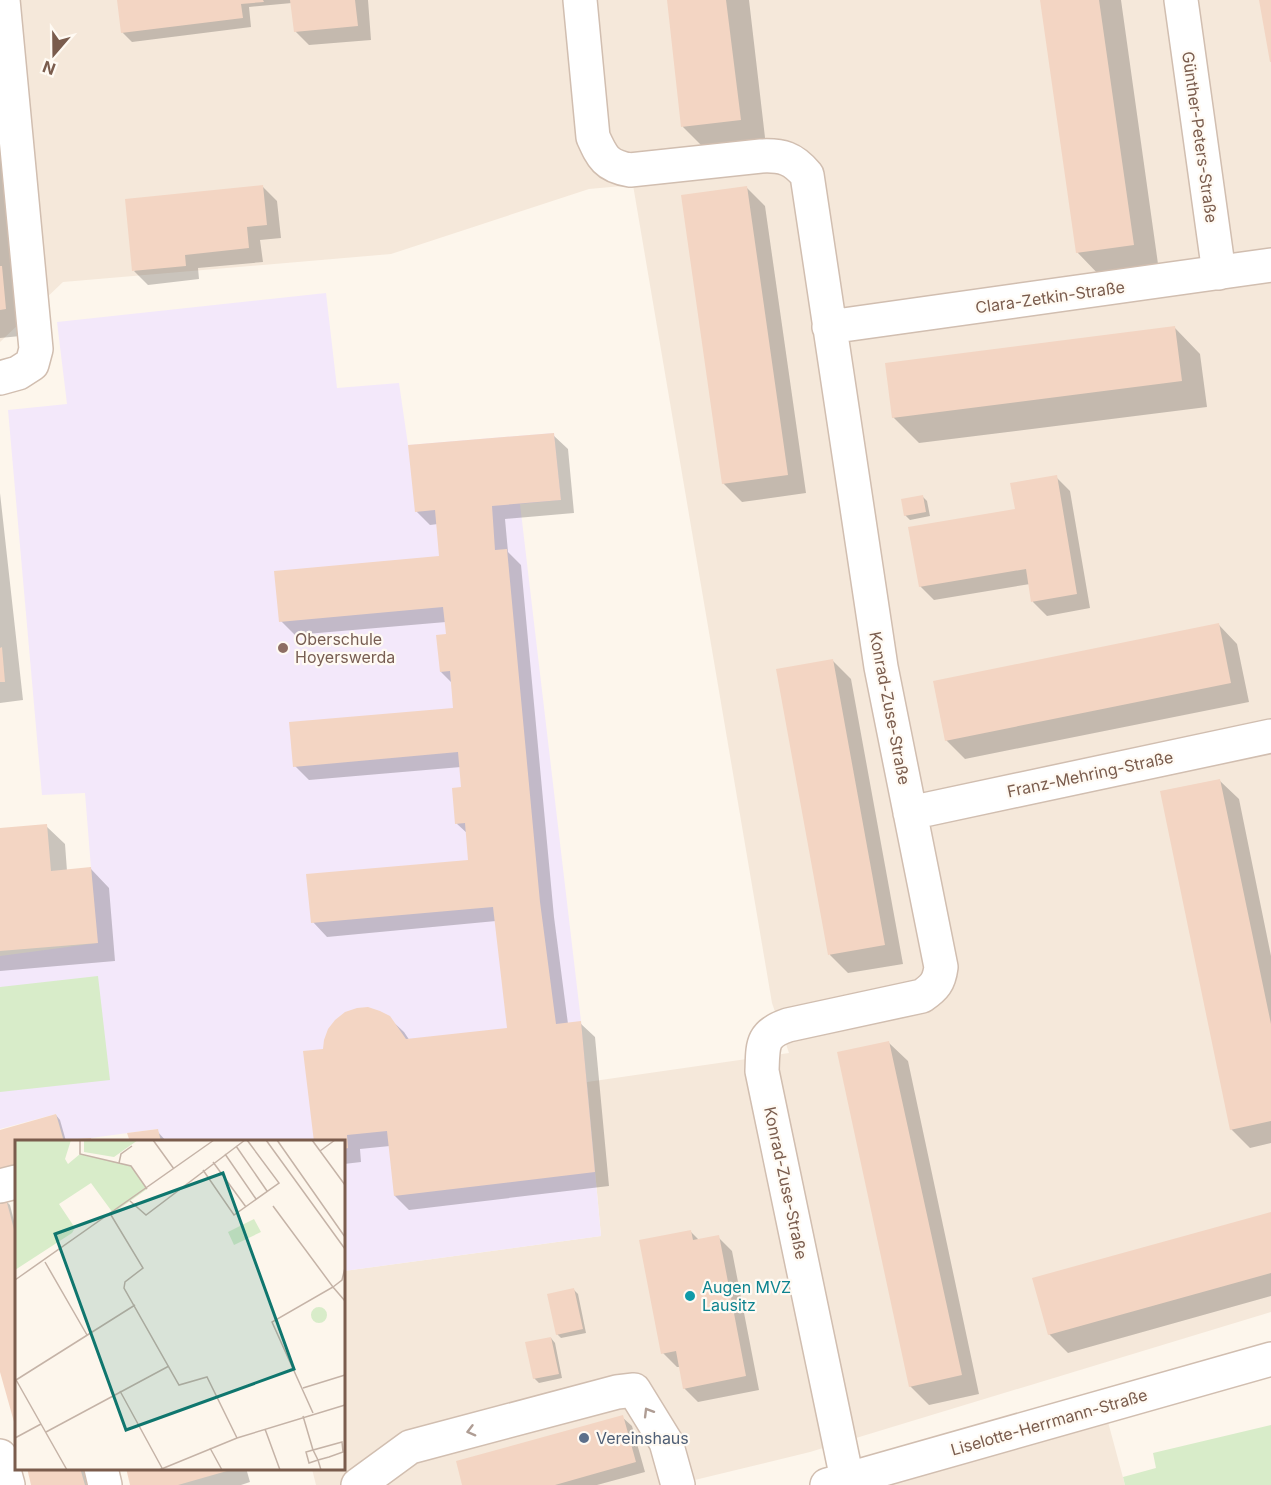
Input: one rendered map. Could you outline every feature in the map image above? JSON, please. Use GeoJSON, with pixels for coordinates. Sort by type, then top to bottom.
{"type":"FeatureCollection","features":[{"type":"Feature","properties":{"kind":"street"},"geometry":{"type":"LineString","coordinates":[[0,378],[18,373],[32,364],[36,349],[3,0]]}},
{"type":"Feature","properties":{"kind":"street","name":"Konrad-Zuse-Straße"},"geometry":{"type":"LineString","coordinates":[[580,0],[593,136],[602,156],[612,164],[630,170],[779,156],[794,163],[807,175],[880,667],[941,967],[940,977],[933,988],[922,996],[788,1025],[769,1035],[764,1044],[762,1071],[837,1482]]}},
{"type":"Feature","properties":{"kind":"street","name":"Günther-Peters-Straße"},"geometry":{"type":"LineString","coordinates":[[1181,0],[1220,273]]}},
{"type":"Feature","properties":{"kind":"street","name":"Clara-Zetkin-Straße"},"geometry":{"type":"LineString","coordinates":[[829,327],[1271,266]]}},
{"type":"Feature","properties":{"kind":"street","name":"Franz-Mehring-Straße"},"geometry":{"type":"LineString","coordinates":[[910,813],[1271,736]]}},
{"type":"Feature","properties":{"kind":"street"},"geometry":{"type":"LineString","coordinates":[[0,1186],[15,1182]]}},
{"type":"Feature","properties":{"kind":"street","name":"Liselotte-Herrmann-Straße"},"geometry":{"type":"LineString","coordinates":[[837,1482],[1271,1359]]}},
{"type":"Feature","properties":{"kind":"street"},"geometry":{"type":"LineString","coordinates":[[358,1485],[410,1447],[617,1392],[634,1390],[666,1442],[678,1485]]}},
{"type":"Feature","properties":{"kind":"street"},"geometry":{"type":"LineString","coordinates":[[0,1456],[8,1485]]}},
{"type":"Feature","properties":{"kind":"street"},"geometry":{"type":"LineString","coordinates":[[101,1470],[105,1485]]}},
{"type":"Feature","properties":{"kind":"shaded area"},"geometry":{"type":"Polygon","coordinates":[[[0,0],[1271,0],[1271,1312],[810,1452],[674,1485],[316,1485],[312,1470],[345,1470],[345,1271],[601,1236],[587,1082],[789,1053],[772,1003],[633,185],[589,189],[391,254],[63,282],[0,342],[0,0]]]}},
{"type":"Feature","properties":{"kind":"shaded area","name":"Oberschule Hoyerswerda"},"geometry":{"type":"Polygon","coordinates":[[[326,293],[337,388],[399,383],[408,445],[554,433],[561,500],[520,504],[581,1021],[601,1236],[345,1271],[345,1140],[162,1140],[157,1129],[64,1140],[56,1114],[0,1129],[0,956],[97,943],[85,793],[42,795],[8,410],[67,404],[57,322],[326,293]]]}},
{"type":"Feature","properties":{"kind":"shaded area"},"geometry":{"type":"Polygon","coordinates":[[[1104,1407],[1125,1485],[830,1485],[1104,1407]]]}},
{"type":"Feature","properties":{"kind":"green space"},"geometry":{"type":"Polygon","coordinates":[[[98,976],[110,1080],[0,1092],[0,987],[98,976]]]}},
{"type":"Feature","properties":{"kind":"green space"},"geometry":{"type":"Polygon","coordinates":[[[1271,1425],[1271,1485],[1125,1485],[1123,1477],[1156,1468],[1153,1453],[1271,1425]]]}},
{"type":"Feature","properties":{"kind":"building"},"geometry":{"type":"Polygon","coordinates":[[[117,0],[263,0],[264,2],[241,4],[243,18],[121,33],[117,0]]]}},
{"type":"Feature","properties":{"kind":"building"},"geometry":{"type":"Polygon","coordinates":[[[290,0],[355,0],[358,26],[294,32],[290,0]]]}},
{"type":"Feature","properties":{"kind":"building"},"geometry":{"type":"Polygon","coordinates":[[[667,0],[726,0],[741,120],[681,127],[667,0]]]}},
{"type":"Feature","properties":{"kind":"building"},"geometry":{"type":"Polygon","coordinates":[[[1040,0],[1099,0],[1134,245],[1076,253],[1040,0]]]}},
{"type":"Feature","properties":{"kind":"building"},"geometry":{"type":"Polygon","coordinates":[[[1259,0],[1271,0],[1271,62],[1270,62],[1259,0]]]}},
{"type":"Feature","properties":{"kind":"building"},"geometry":{"type":"Polygon","coordinates":[[[263,185],[267,225],[247,227],[249,248],[185,255],[186,266],[132,271],[125,199],[263,185]]]}},
{"type":"Feature","properties":{"kind":"building"},"geometry":{"type":"Polygon","coordinates":[[[747,186],[788,475],[722,484],[681,195],[747,186]]]}},
{"type":"Feature","properties":{"kind":"building"},"geometry":{"type":"Polygon","coordinates":[[[0,266],[2,266],[6,309],[0,310],[0,266]]]}},
{"type":"Feature","properties":{"kind":"building"},"geometry":{"type":"Polygon","coordinates":[[[1175,326],[1182,381],[892,418],[885,363],[1175,326]]]}},
{"type":"Feature","properties":{"kind":"building"},"geometry":{"type":"Polygon","coordinates":[[[554,433],[561,500],[492,506],[495,550],[507,549],[540,902],[556,1024],[581,1021],[595,1172],[394,1196],[387,1131],[347,1135],[348,1148],[345,1149],[345,1140],[314,1140],[303,1051],[323,1049],[328,1029],[335,1020],[345,1012],[357,1008],[368,1007],[390,1016],[406,1039],[507,1028],[493,907],[311,923],[306,874],[468,860],[465,823],[455,824],[452,788],[461,787],[458,752],[293,767],[289,722],[453,708],[450,671],[440,672],[436,635],[446,634],[443,607],[279,622],[274,571],[439,556],[435,510],[415,512],[408,445],[554,433]]]}},
{"type":"Feature","properties":{"kind":"building"},"geometry":{"type":"Polygon","coordinates":[[[1057,475],[1077,594],[1031,602],[1026,569],[919,587],[908,527],[1015,509],[1010,483],[1057,475]]]}},
{"type":"Feature","properties":{"kind":"building"},"geometry":{"type":"Polygon","coordinates":[[[923,495],[926,512],[904,516],[901,499],[923,495]]]}},
{"type":"Feature","properties":{"kind":"building"},"geometry":{"type":"Polygon","coordinates":[[[1219,623],[1231,683],[945,741],[933,681],[1219,623]]]}},
{"type":"Feature","properties":{"kind":"building"},"geometry":{"type":"Polygon","coordinates":[[[2,647],[5,682],[0,682],[0,648],[2,647]]]}},
{"type":"Feature","properties":{"kind":"building"},"geometry":{"type":"Polygon","coordinates":[[[833,659],[885,945],[828,955],[776,669],[833,659]]]}},
{"type":"Feature","properties":{"kind":"building"},"geometry":{"type":"Polygon","coordinates":[[[1220,779],[1271,1024],[1271,1121],[1230,1130],[1160,791],[1220,779]]]}},
{"type":"Feature","properties":{"kind":"building"},"geometry":{"type":"Polygon","coordinates":[[[47,824],[51,871],[91,867],[98,943],[0,951],[0,828],[47,824]]]}},
{"type":"Feature","properties":{"kind":"building"},"geometry":{"type":"Polygon","coordinates":[[[889,1041],[962,1375],[909,1387],[837,1052],[889,1041]]]}},
{"type":"Feature","properties":{"kind":"building"},"geometry":{"type":"Polygon","coordinates":[[[56,1114],[63,1140],[15,1140],[15,1164],[0,1169],[0,1130],[56,1114]]]}},
{"type":"Feature","properties":{"kind":"building"},"geometry":{"type":"Polygon","coordinates":[[[158,1129],[161,1140],[129,1140],[127,1133],[158,1129]]]}},
{"type":"Feature","properties":{"kind":"building"},"geometry":{"type":"Polygon","coordinates":[[[91,1138],[92,1140],[64,1140],[91,1138]]]}},
{"type":"Feature","properties":{"kind":"building"},"geometry":{"type":"Polygon","coordinates":[[[6,1199],[15,1233],[15,1425],[0,1372],[0,1201],[6,1199]]]}},
{"type":"Feature","properties":{"kind":"building"},"geometry":{"type":"Polygon","coordinates":[[[1271,1212],[1271,1273],[1048,1335],[1032,1278],[1271,1212]]]}},
{"type":"Feature","properties":{"kind":"building","name":"Augen MVZ Lausitz"},"geometry":{"type":"Polygon","coordinates":[[[691,1230],[693,1240],[719,1235],[746,1376],[683,1389],[676,1351],[661,1354],[639,1240],[691,1230]]]}},
{"type":"Feature","properties":{"kind":"building"},"geometry":{"type":"Polygon","coordinates":[[[574,1288],[583,1329],[556,1335],[547,1294],[574,1288]]]}},
{"type":"Feature","properties":{"kind":"building"},"geometry":{"type":"Polygon","coordinates":[[[551,1337],[559,1374],[533,1379],[525,1342],[551,1337]]]}},
{"type":"Feature","properties":{"kind":"building","name":"Vereinshaus"},"geometry":{"type":"Polygon","coordinates":[[[623,1415],[636,1462],[555,1485],[462,1485],[456,1461],[623,1415]]]}},
{"type":"Feature","properties":{"kind":"building"},"geometry":{"type":"Polygon","coordinates":[[[27,1470],[81,1470],[85,1485],[31,1485],[27,1470]]]}},
{"type":"Feature","properties":{"kind":"building"},"geometry":{"type":"Polygon","coordinates":[[[126,1470],[230,1470],[178,1485],[130,1485],[126,1470]]]}},
{"type":"Feature","properties":{"kind":"place","name":"Oberschule Hoyerswerda"},"geometry":{"type":"Point","coordinates":[283,648]}},
{"type":"Feature","properties":{"kind":"place","name":"Augen MVZ Lausitz"},"geometry":{"type":"Point","coordinates":[690,1296]}},
{"type":"Feature","properties":{"kind":"place","name":"Vereinshaus"},"geometry":{"type":"Point","coordinates":[584,1438]}}]}
